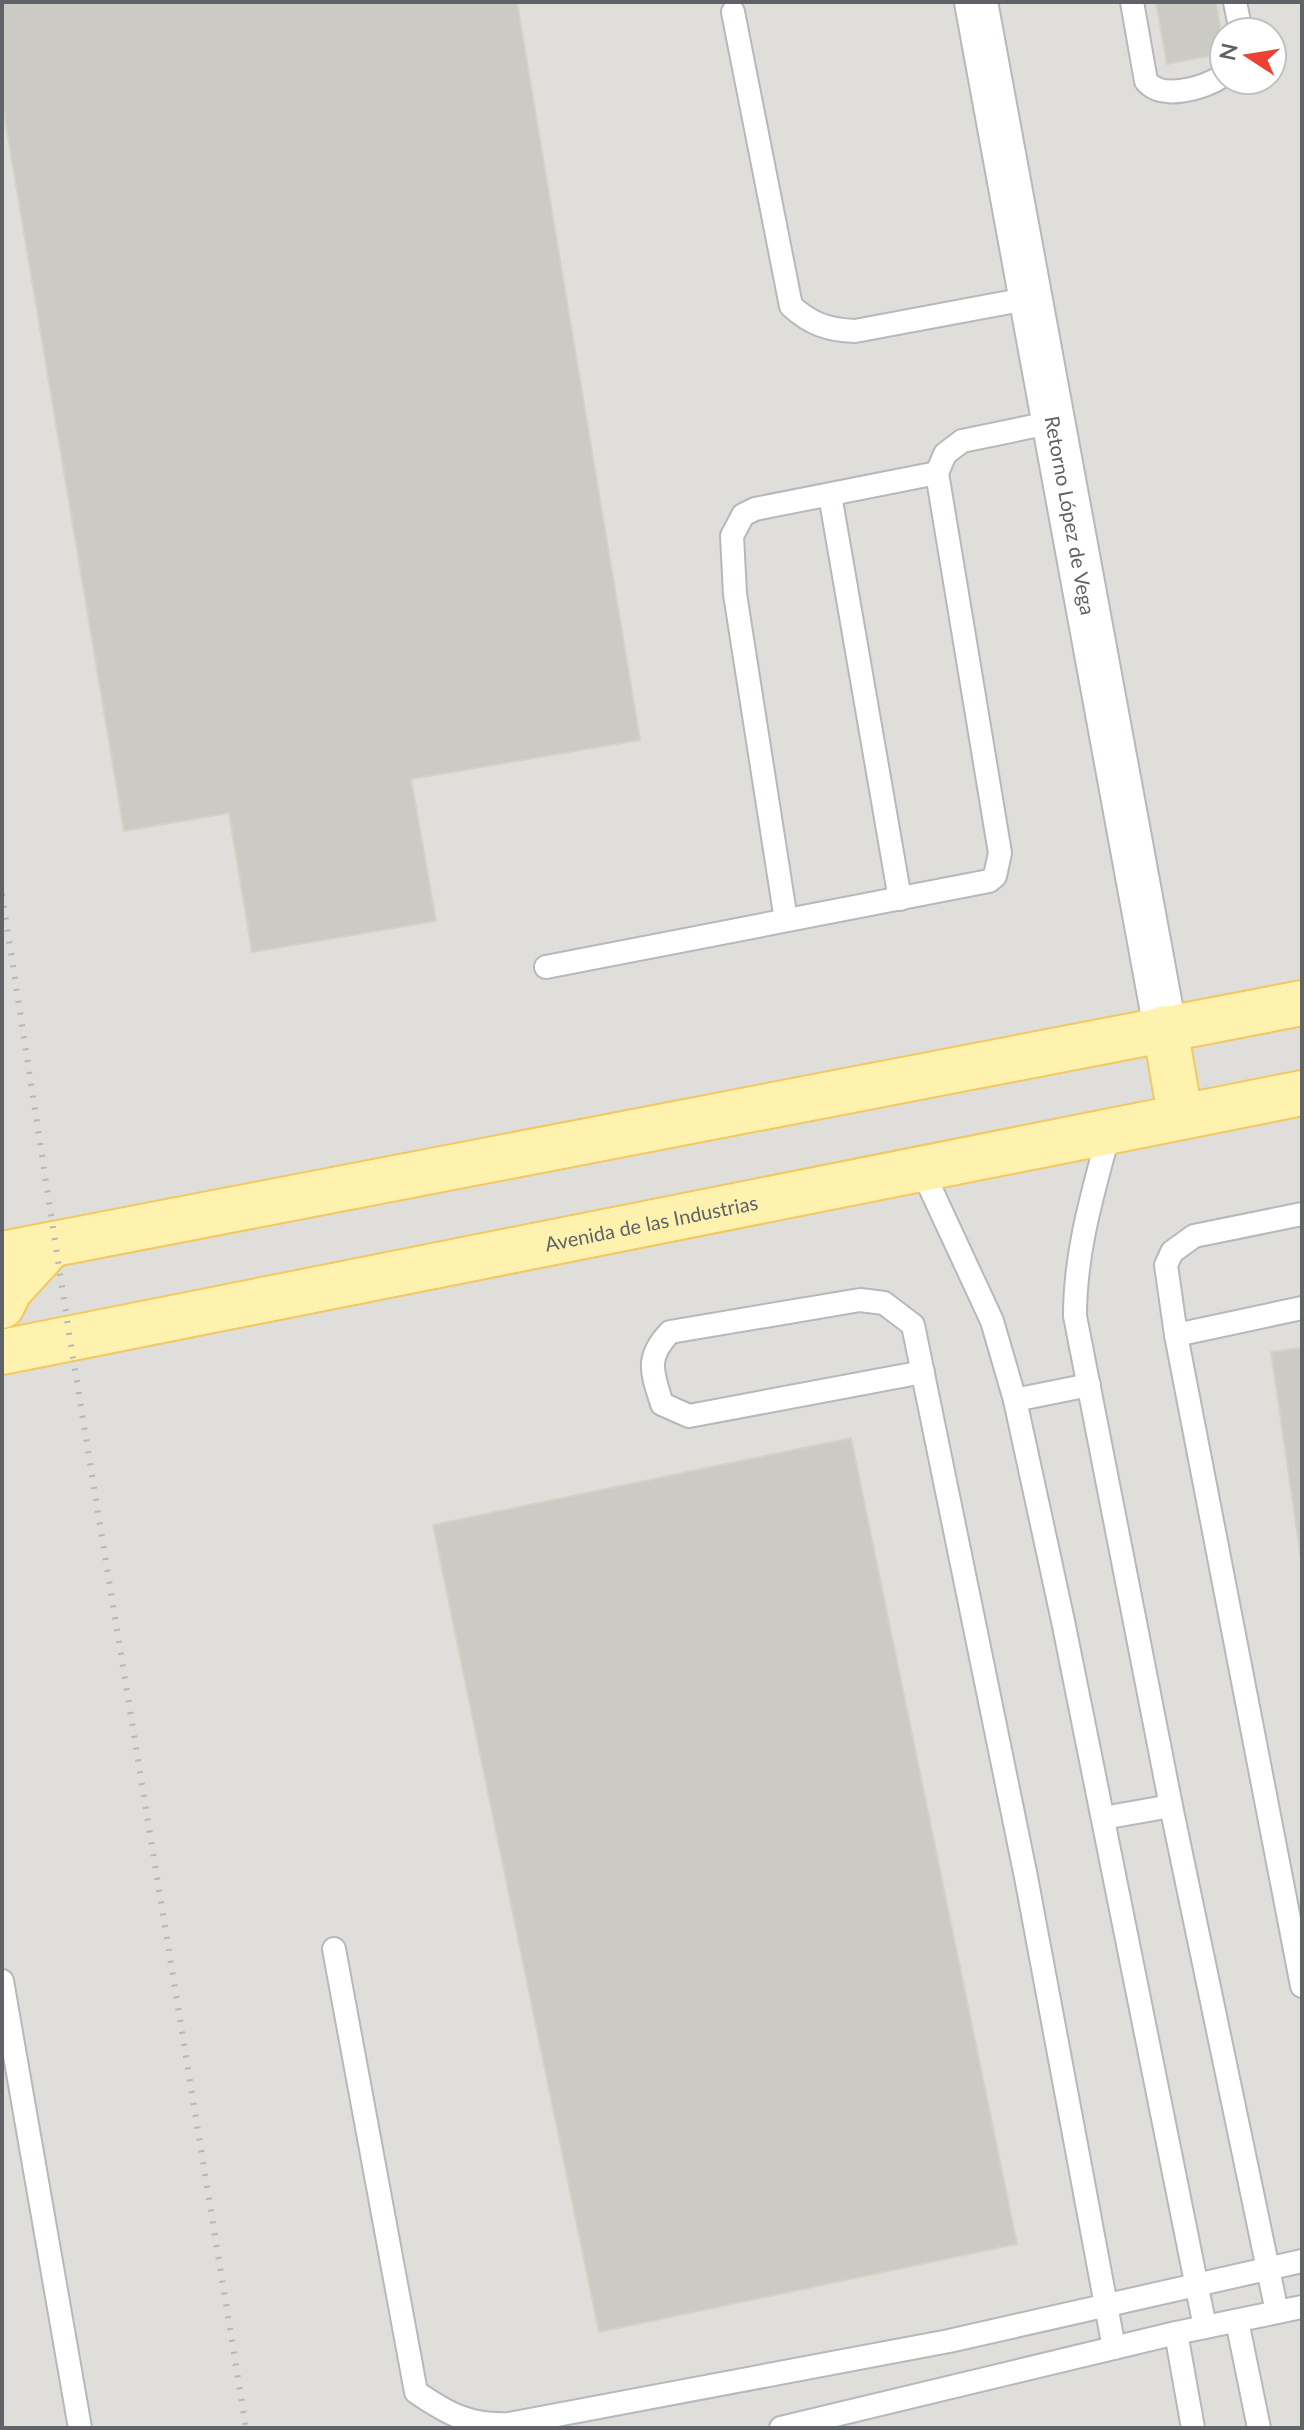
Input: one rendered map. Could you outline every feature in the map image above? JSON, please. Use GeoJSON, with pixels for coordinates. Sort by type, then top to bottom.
{"type":"FeatureCollection","features":[{"type":"Feature","properties":{"kind":"main road"},"geometry":{"type":"LineString","coordinates":[[2,1254],[1302,1003]]}},
{"type":"Feature","properties":{"kind":"main road"},"geometry":{"type":"LineString","coordinates":[[1165,1028],[1180,1115]]}},
{"type":"Feature","properties":{"kind":"main road","name":"Avenida de las Industrias"},"geometry":{"type":"LineString","coordinates":[[2,1352],[1302,1093]]}},
{"type":"Feature","properties":{"kind":"main road"},"geometry":{"type":"LineString","coordinates":[[2,1306],[9,1291],[51,1245]]}},
{"type":"Feature","properties":{"kind":"street","name":"Retorno López de Vega"},"geometry":{"type":"LineString","coordinates":[[976,2],[1165,1028]]}},
{"type":"Feature","properties":{"kind":"lane"},"geometry":{"type":"LineString","coordinates":[[1132,2],[1146,81],[1151,88],[1164,93],[1208,84]]}},
{"type":"Feature","properties":{"kind":"lane"},"geometry":{"type":"LineString","coordinates":[[733,12],[791,306],[808,321],[834,330],[855,331],[1031,298]]}},
{"type":"Feature","properties":{"kind":"lane"},"geometry":{"type":"LineString","coordinates":[[546,967],[989,881],[1000,866],[937,473],[945,454],[962,441],[1054,422]]}},
{"type":"Feature","properties":{"kind":"lane"},"geometry":{"type":"LineString","coordinates":[[786,920],[735,594],[732,536],[743,515],[755,509],[937,473]]}},
{"type":"Feature","properties":{"kind":"lane"},"geometry":{"type":"LineString","coordinates":[[830,495],[900,899]]}},
{"type":"Feature","properties":{"kind":"lane"},"geometry":{"type":"LineString","coordinates":[[1110,1129],[1083,1230],[1075,1277],[1075,1316],[1171,1806],[1277,2312]]}},
{"type":"Feature","properties":{"kind":"lane"},"geometry":{"type":"LineString","coordinates":[[921,1168],[992,1321],[1015,1400],[1205,2327]]}},
{"type":"Feature","properties":{"kind":"lane"},"geometry":{"type":"LineString","coordinates":[[1302,1214],[1194,1236],[1172,1252],[1166,1265],[1176,1335],[1302,1986]]}},
{"type":"Feature","properties":{"kind":"lane"},"geometry":{"type":"LineString","coordinates":[[923,1372],[689,1416],[662,1404],[652,1365],[656,1346],[670,1332],[860,1300],[884,1303],[913,1325],[923,1372],[1026,1877],[1114,2348]]}},
{"type":"Feature","properties":{"kind":"lane"},"geometry":{"type":"LineString","coordinates":[[1176,1335],[1302,1308]]}},
{"type":"Feature","properties":{"kind":"lane"},"geometry":{"type":"LineString","coordinates":[[1015,1400],[1089,1385]]}},
{"type":"Feature","properties":{"kind":"lane"},"geometry":{"type":"LineString","coordinates":[[1103,1818],[1171,1806]]}},
{"type":"Feature","properties":{"kind":"lane"},"geometry":{"type":"LineString","coordinates":[[334,1949],[416,2392],[443,2410],[482,2425],[509,2424],[949,2341],[1302,2261]]}},
{"type":"Feature","properties":{"kind":"lane"},"geometry":{"type":"LineString","coordinates":[[2,1981],[80,2428]]}},
{"type":"Feature","properties":{"kind":"lane"},"geometry":{"type":"LineString","coordinates":[[781,2428],[1176,2333],[1302,2307]]}},
{"type":"Feature","properties":{"kind":"lane"},"geometry":{"type":"LineString","coordinates":[[1237,2321],[1259,2428]]}},
{"type":"Feature","properties":{"kind":"lane"},"geometry":{"type":"LineString","coordinates":[[1176,2333],[1189,2427]]}},
{"type":"Feature","properties":{"kind":"shaded area"},"geometry":{"type":"Polygon","coordinates":[[[2,2],[1302,2],[1302,2428],[2,2428],[2,2]]]}},
{"type":"Feature","properties":{"kind":"building"},"geometry":{"type":"Polygon","coordinates":[[[2,2],[517,2],[640,740],[411,779],[436,921],[252,952],[229,813],[124,831],[2,101],[2,2]]]}},
{"type":"Feature","properties":{"kind":"building"},"geometry":{"type":"Polygon","coordinates":[[[1156,2],[1216,2],[1218,16],[1208,16],[1208,56],[1167,64],[1156,2]]]}},
{"type":"Feature","properties":{"kind":"building"},"geometry":{"type":"Polygon","coordinates":[[[1302,1348],[1302,1566],[1271,1352],[1302,1348]]]}},
{"type":"Feature","properties":{"kind":"building"},"geometry":{"type":"Polygon","coordinates":[[[851,1438],[1017,2244],[599,2332],[433,1525],[851,1438]]]}},
{"type":"Feature","properties":{"kind":"railway"},"geometry":{"type":"LineString","coordinates":[[2,894],[70,1339],[246,2428]]}}]}
